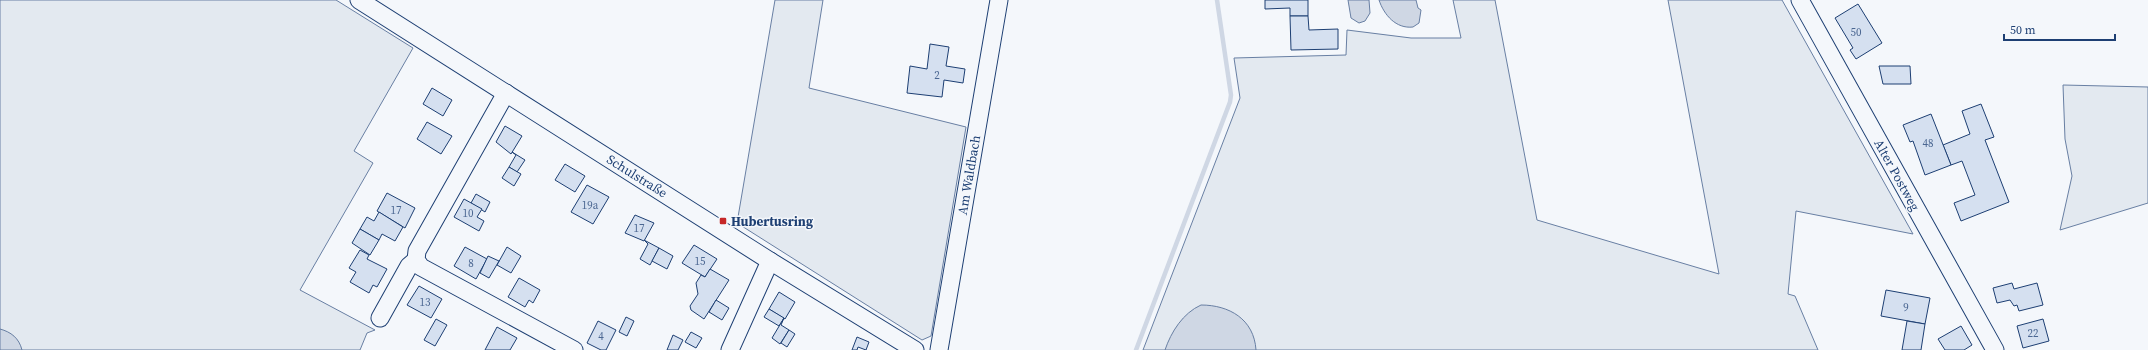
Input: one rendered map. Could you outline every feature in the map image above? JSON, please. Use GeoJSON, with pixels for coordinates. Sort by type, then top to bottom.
{"type":"FeatureCollection","features":[{"type":"Feature","properties":{"kind":"street","name":"Schulstraße"},"geometry":{"type":"LineString","coordinates":[[359,0],[770,261],[915,350]]}},
{"type":"Feature","properties":{"kind":"street","name":"Am Waldbach"},"geometry":{"type":"LineString","coordinates":[[939,350],[999,0]]}},
{"type":"Feature","properties":{"kind":"street","name":"Alter Postweg"},"geometry":{"type":"LineString","coordinates":[[1800,0],[1994,350]]}},
{"type":"Feature","properties":{"kind":"street"},"geometry":{"type":"LineString","coordinates":[[380,318],[409,266],[416,260],[417,251],[506,93]]}},
{"type":"Feature","properties":{"kind":"street"},"geometry":{"type":"LineString","coordinates":[[416,260],[422,267],[574,350]]}},
{"type":"Feature","properties":{"kind":"street"},"geometry":{"type":"LineString","coordinates":[[730,350],[770,261]]}},
{"type":"Feature","properties":{"kind":"shaded area"},"geometry":{"type":"Polygon","coordinates":[[[0,0],[336,0],[413,48],[354,151],[373,163],[300,290],[375,330],[367,333],[360,350],[0,350],[0,0]]]}},
{"type":"Feature","properties":{"kind":"shaded area"},"geometry":{"type":"Polygon","coordinates":[[[775,0],[823,0],[809,88],[966,127],[931,336],[922,340],[737,223],[775,0]]]}},
{"type":"Feature","properties":{"kind":"shaded area"},"geometry":{"type":"Polygon","coordinates":[[[1348,0],[1369,0],[1370,13],[1365,21],[1359,23],[1351,18],[1348,0]]]}},
{"type":"Feature","properties":{"kind":"shaded area"},"geometry":{"type":"Polygon","coordinates":[[[1379,0],[1416,0],[1418,8],[1421,10],[1419,23],[1413,27],[1401,26],[1387,16],[1379,0]]]}},
{"type":"Feature","properties":{"kind":"shaded area"},"geometry":{"type":"Polygon","coordinates":[[[1453,0],[1495,0],[1537,220],[1719,274],[1668,0],[1782,0],[1913,234],[1796,211],[1788,294],[1795,296],[1818,350],[1143,350],[1240,98],[1234,58],[1346,55],[1347,30],[1411,38],[1461,38],[1453,0]]]}},
{"type":"Feature","properties":{"kind":"shaded area"},"geometry":{"type":"Polygon","coordinates":[[[2063,85],[2148,87],[2148,203],[2060,230],[2072,176],[2065,139],[2063,85]]]}},
{"type":"Feature","properties":{"kind":"shaded area"},"geometry":{"type":"Polygon","coordinates":[[[1201,305],[1221,308],[1238,316],[1245,322],[1250,330],[1254,339],[1256,350],[1165,350],[1178,324],[1195,308],[1201,305]]]}},
{"type":"Feature","properties":{"kind":"shaded area"},"geometry":{"type":"Polygon","coordinates":[[[0,329],[14,336],[19,342],[22,350],[0,350],[0,329]]]}},
{"type":"Feature","properties":{"kind":"building"},"geometry":{"type":"Polygon","coordinates":[[[1265,0],[1308,0],[1308,16],[1290,16],[1290,8],[1265,9],[1265,0]]]}},
{"type":"Feature","properties":{"kind":"building"},"geometry":{"type":"Polygon","coordinates":[[[1858,4],[1882,43],[1856,59],[1850,50],[1853,48],[1835,18],[1858,4]]]}},
{"type":"Feature","properties":{"kind":"building"},"geometry":{"type":"Polygon","coordinates":[[[1290,16],[1308,16],[1309,30],[1338,29],[1338,49],[1291,50],[1290,16]]]}},
{"type":"Feature","properties":{"kind":"building"},"geometry":{"type":"Polygon","coordinates":[[[930,44],[949,47],[946,66],[965,69],[963,83],[944,80],[942,97],[907,93],[910,66],[927,69],[930,44]]]}},
{"type":"Feature","properties":{"kind":"building"},"geometry":{"type":"Polygon","coordinates":[[[1879,66],[1910,66],[1911,84],[1883,84],[1879,66]]]}},
{"type":"Feature","properties":{"kind":"building"},"geometry":{"type":"Polygon","coordinates":[[[432,88],[452,100],[443,116],[423,104],[432,88]]]}},
{"type":"Feature","properties":{"kind":"building"},"geometry":{"type":"Polygon","coordinates":[[[1981,104],[1994,137],[1985,140],[2009,202],[1961,221],[1954,203],[1975,195],[1962,161],[1951,165],[1943,145],[1970,134],[1962,111],[1981,104]]]}},
{"type":"Feature","properties":{"kind":"building"},"geometry":{"type":"Polygon","coordinates":[[[1931,114],[1951,165],[1925,175],[1913,141],[1910,142],[1903,125],[1931,114]]]}},
{"type":"Feature","properties":{"kind":"building"},"geometry":{"type":"Polygon","coordinates":[[[427,122],[452,136],[441,154],[417,139],[427,122]]]}},
{"type":"Feature","properties":{"kind":"building"},"geometry":{"type":"Polygon","coordinates":[[[505,126],[522,136],[511,154],[496,142],[505,126]]]}},
{"type":"Feature","properties":{"kind":"building"},"geometry":{"type":"Polygon","coordinates":[[[512,152],[525,160],[517,172],[509,167],[516,155],[512,152]]]}},
{"type":"Feature","properties":{"kind":"building"},"geometry":{"type":"Polygon","coordinates":[[[565,164],[585,176],[575,192],[555,180],[565,164]]]}},
{"type":"Feature","properties":{"kind":"building"},"geometry":{"type":"Polygon","coordinates":[[[509,167],[521,174],[514,186],[502,178],[509,167]]]}},
{"type":"Feature","properties":{"kind":"building"},"geometry":{"type":"Polygon","coordinates":[[[587,185],[609,197],[593,224],[571,212],[587,185]]]}},
{"type":"Feature","properties":{"kind":"building"},"geometry":{"type":"Polygon","coordinates":[[[387,193],[415,208],[405,228],[377,211],[387,193]]]}},
{"type":"Feature","properties":{"kind":"building"},"geometry":{"type":"Polygon","coordinates":[[[476,194],[490,202],[485,212],[471,203],[476,194]]]}},
{"type":"Feature","properties":{"kind":"building"},"geometry":{"type":"Polygon","coordinates":[[[464,199],[482,209],[477,217],[484,221],[479,231],[454,217],[464,199]]]}},
{"type":"Feature","properties":{"kind":"building"},"geometry":{"type":"Polygon","coordinates":[[[379,212],[403,227],[395,241],[382,234],[379,240],[360,229],[367,217],[374,221],[379,212]]]}},
{"type":"Feature","properties":{"kind":"building"},"geometry":{"type":"Polygon","coordinates":[[[635,215],[654,223],[644,241],[625,233],[635,215]]]}},
{"type":"Feature","properties":{"kind":"building"},"geometry":{"type":"Polygon","coordinates":[[[360,229],[379,240],[370,255],[352,243],[360,229]]]}},
{"type":"Feature","properties":{"kind":"building"},"geometry":{"type":"Polygon","coordinates":[[[644,240],[659,248],[650,265],[640,259],[648,244],[644,240]]]}},
{"type":"Feature","properties":{"kind":"building"},"geometry":{"type":"Polygon","coordinates":[[[694,245],[717,259],[705,277],[682,263],[694,245]]]}},
{"type":"Feature","properties":{"kind":"building"},"geometry":{"type":"Polygon","coordinates":[[[465,247],[487,259],[476,279],[454,266],[465,247]]]}},
{"type":"Feature","properties":{"kind":"building"},"geometry":{"type":"Polygon","coordinates":[[[507,247],[521,256],[511,273],[497,265],[507,247]]]}},
{"type":"Feature","properties":{"kind":"building"},"geometry":{"type":"Polygon","coordinates":[[[659,248],[673,256],[667,269],[652,261],[659,248]]]}},
{"type":"Feature","properties":{"kind":"building"},"geometry":{"type":"Polygon","coordinates":[[[360,250],[369,255],[367,259],[387,269],[377,287],[373,285],[369,293],[350,282],[356,272],[349,268],[360,250]]]}},
{"type":"Feature","properties":{"kind":"building"},"geometry":{"type":"Polygon","coordinates":[[[488,256],[499,261],[489,278],[480,273],[488,256]]]}},
{"type":"Feature","properties":{"kind":"building"},"geometry":{"type":"Polygon","coordinates":[[[710,269],[729,280],[704,319],[691,310],[690,306],[698,294],[696,283],[701,275],[705,277],[710,269]]]}},
{"type":"Feature","properties":{"kind":"building"},"geometry":{"type":"Polygon","coordinates":[[[519,278],[540,290],[533,303],[529,300],[525,307],[508,297],[519,278]]]}},
{"type":"Feature","properties":{"kind":"building"},"geometry":{"type":"Polygon","coordinates":[[[2012,283],[2014,289],[2037,283],[2043,305],[2019,311],[2017,305],[2014,306],[2010,300],[1997,303],[1993,288],[2012,283]]]}},
{"type":"Feature","properties":{"kind":"building"},"geometry":{"type":"Polygon","coordinates":[[[419,286],[442,299],[431,318],[407,305],[419,286]]]}},
{"type":"Feature","properties":{"kind":"building"},"geometry":{"type":"Polygon","coordinates":[[[1886,290],[1930,298],[1925,324],[1881,316],[1886,290]]]}},
{"type":"Feature","properties":{"kind":"building"},"geometry":{"type":"Polygon","coordinates":[[[779,292],[795,302],[785,319],[769,309],[779,292]]]}},
{"type":"Feature","properties":{"kind":"building"},"geometry":{"type":"Polygon","coordinates":[[[716,300],[729,308],[722,320],[709,312],[716,300]]]}},
{"type":"Feature","properties":{"kind":"building"},"geometry":{"type":"Polygon","coordinates":[[[769,309],[784,318],[779,326],[764,317],[769,309]]]}},
{"type":"Feature","properties":{"kind":"building"},"geometry":{"type":"Polygon","coordinates":[[[626,317],[634,321],[627,336],[619,332],[626,317]]]}},
{"type":"Feature","properties":{"kind":"building"},"geometry":{"type":"Polygon","coordinates":[[[784,318],[781,325],[789,330],[780,344],[772,338],[784,318]]]}},
{"type":"Feature","properties":{"kind":"building"},"geometry":{"type":"Polygon","coordinates":[[[436,319],[447,325],[435,346],[424,340],[436,319]]]}},
{"type":"Feature","properties":{"kind":"building"},"geometry":{"type":"Polygon","coordinates":[[[2043,319],[2049,341],[2023,348],[2017,326],[2043,319]]]}},
{"type":"Feature","properties":{"kind":"building"},"geometry":{"type":"Polygon","coordinates":[[[598,321],[616,330],[606,350],[601,350],[587,343],[598,321]]]}},
{"type":"Feature","properties":{"kind":"building"},"geometry":{"type":"Polygon","coordinates":[[[1907,321],[1925,324],[1921,350],[1902,350],[1907,321]]]}},
{"type":"Feature","properties":{"kind":"building"},"geometry":{"type":"Polygon","coordinates":[[[1961,326],[1972,345],[1964,350],[1945,350],[1938,339],[1961,326]]]}},
{"type":"Feature","properties":{"kind":"building"},"geometry":{"type":"Polygon","coordinates":[[[497,327],[517,338],[510,350],[485,350],[497,327]]]}},
{"type":"Feature","properties":{"kind":"building"},"geometry":{"type":"Polygon","coordinates":[[[789,330],[795,334],[787,347],[781,343],[789,330]]]}},
{"type":"Feature","properties":{"kind":"building"},"geometry":{"type":"Polygon","coordinates":[[[691,332],[702,338],[696,348],[685,342],[691,332]]]}},
{"type":"Feature","properties":{"kind":"building"},"geometry":{"type":"Polygon","coordinates":[[[673,335],[683,340],[678,350],[667,350],[673,335]]]}},
{"type":"Feature","properties":{"kind":"building"},"geometry":{"type":"Polygon","coordinates":[[[857,337],[869,342],[866,350],[858,347],[857,350],[852,350],[857,337]]]}},
{"type":"Feature","properties":{"kind":"waterway"},"geometry":{"type":"LineString","coordinates":[[1136,350],[1230,102],[1231,95],[1217,0]]}},
{"type":"Feature","properties":{"kind":"place","name":"Hubertusring"},"geometry":{"type":"Point","coordinates":[723,221]}}]}
